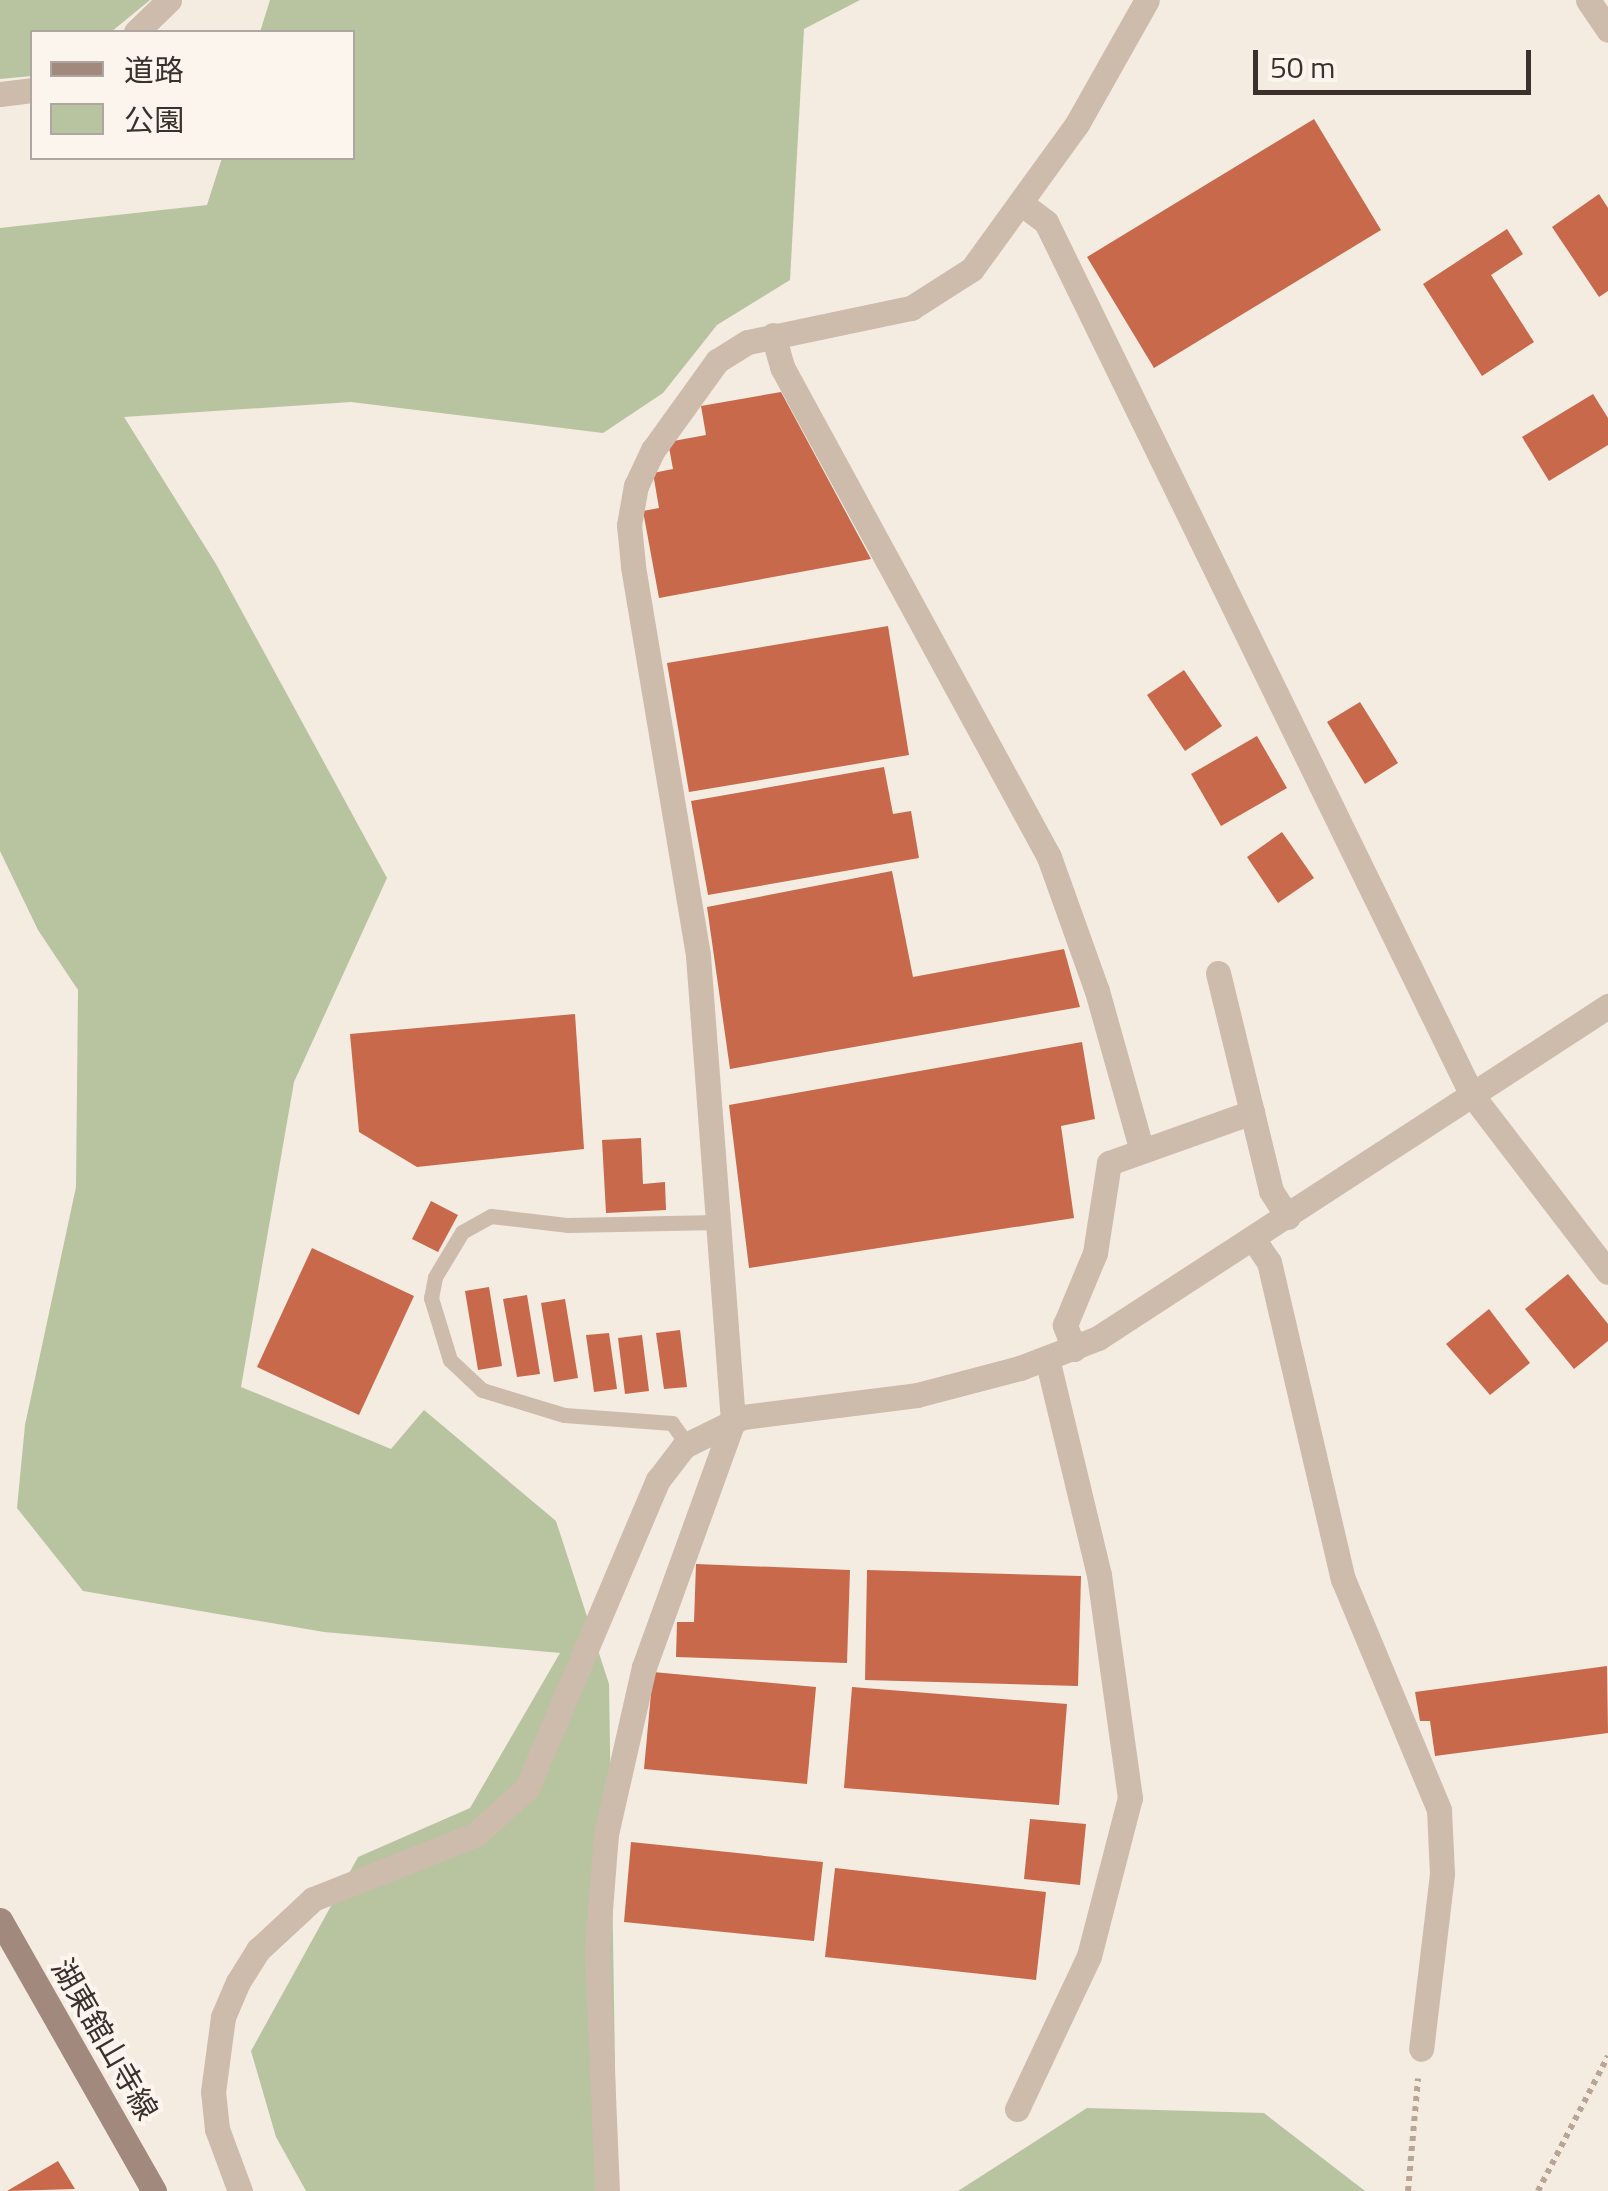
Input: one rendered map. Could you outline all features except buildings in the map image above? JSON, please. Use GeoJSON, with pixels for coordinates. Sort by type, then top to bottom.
{"type":"FeatureCollection","features":[{"type":"Feature","properties":{"kind":"main road","name":"湖東舘山寺線"},"geometry":{"type":"LineString","coordinates":[[0,1920],[154,2191]]}},
{"type":"Feature","properties":{"kind":"street"},"geometry":{"type":"LineString","coordinates":[[138,30],[169,0]]}},
{"type":"Feature","properties":{"kind":"street"},"geometry":{"type":"LineString","coordinates":[[606,2191],[597,1948],[609,1815],[644,1667],[733,1421],[698,955],[629,524],[636,486],[653,450],[693,389],[717,361],[774,335],[876,318],[943,292],[972,268],[1022,204],[1107,76],[1147,0]]}},
{"type":"Feature","properties":{"kind":"street"},"geometry":{"type":"LineString","coordinates":[[1588,0],[1608,30]]}},
{"type":"Feature","properties":{"kind":"street"},"geometry":{"type":"LineString","coordinates":[[0,94],[30,90]]}},
{"type":"Feature","properties":{"kind":"street"},"geometry":{"type":"LineString","coordinates":[[1022,204],[1046,222],[1472,1095],[1608,1272]]}},
{"type":"Feature","properties":{"kind":"street"},"geometry":{"type":"LineString","coordinates":[[774,335],[782,367],[1049,857],[1097,991],[1142,1151]]}},
{"type":"Feature","properties":{"kind":"street"},"geometry":{"type":"LineString","coordinates":[[1218,973],[1271,1191],[1288,1217]]}},
{"type":"Feature","properties":{"kind":"street"},"geometry":{"type":"LineString","coordinates":[[240,2191],[217,2129],[212,2092],[223,2017],[238,1982],[258,1950],[313,1898],[474,1835],[527,1788],[658,1480],[686,1444],[733,1421],[916,1395],[1074,1349],[1134,1318],[1608,1006]]}},
{"type":"Feature","properties":{"kind":"street"},"geometry":{"type":"LineString","coordinates":[[1074,1349],[1065,1326],[1095,1252],[1109,1163],[1252,1112]]}},
{"type":"Feature","properties":{"kind":"street"},"geometry":{"type":"LineString","coordinates":[[1254,1240],[1269,1262],[1343,1580],[1439,1810],[1442,1874],[1421,2049]]}},
{"type":"Feature","properties":{"kind":"street"},"geometry":{"type":"LineString","coordinates":[[1017,2109],[1089,1956],[1130,1798],[1099,1575],[1046,1359]]}},
{"type":"Feature","properties":{"kind":"lane"},"geometry":{"type":"LineString","coordinates":[[686,1444],[672,1424],[564,1415],[482,1390],[450,1360],[431,1298],[435,1277],[462,1232],[492,1216],[568,1225],[720,1222]]}},
{"type":"Feature","properties":{"kind":"path"},"geometry":{"type":"LineString","coordinates":[[1408,2191],[1421,2049]]}},
{"type":"Feature","properties":{"kind":"path"},"geometry":{"type":"LineString","coordinates":[[1538,2191],[1608,2056]]}},
{"type":"Feature","properties":{"kind":"green space"},"geometry":{"type":"Polygon","coordinates":[[[0,0],[150,0],[113,30],[30,30],[30,76],[0,79],[0,0]]]}},
{"type":"Feature","properties":{"kind":"green space"},"geometry":{"type":"Polygon","coordinates":[[[270,0],[860,0],[804,29],[790,280],[717,325],[663,393],[603,433],[351,402],[124,417],[216,564],[387,878],[294,1082],[241,1387],[391,1449],[424,1410],[556,1521],[609,1684],[617,2191],[306,2191],[276,2137],[251,2051],[358,1857],[470,1808],[560,1653],[324,1632],[83,1591],[17,1508],[25,1425],[76,1187],[78,990],[38,930],[0,851],[0,228],[207,205],[221,160],[355,160],[355,30],[261,30],[270,0]]]}},
{"type":"Feature","properties":{"kind":"green space"},"geometry":{"type":"Polygon","coordinates":[[[1087,2108],[1264,2113],[1365,2191],[958,2191],[1087,2108]]]}}]}
